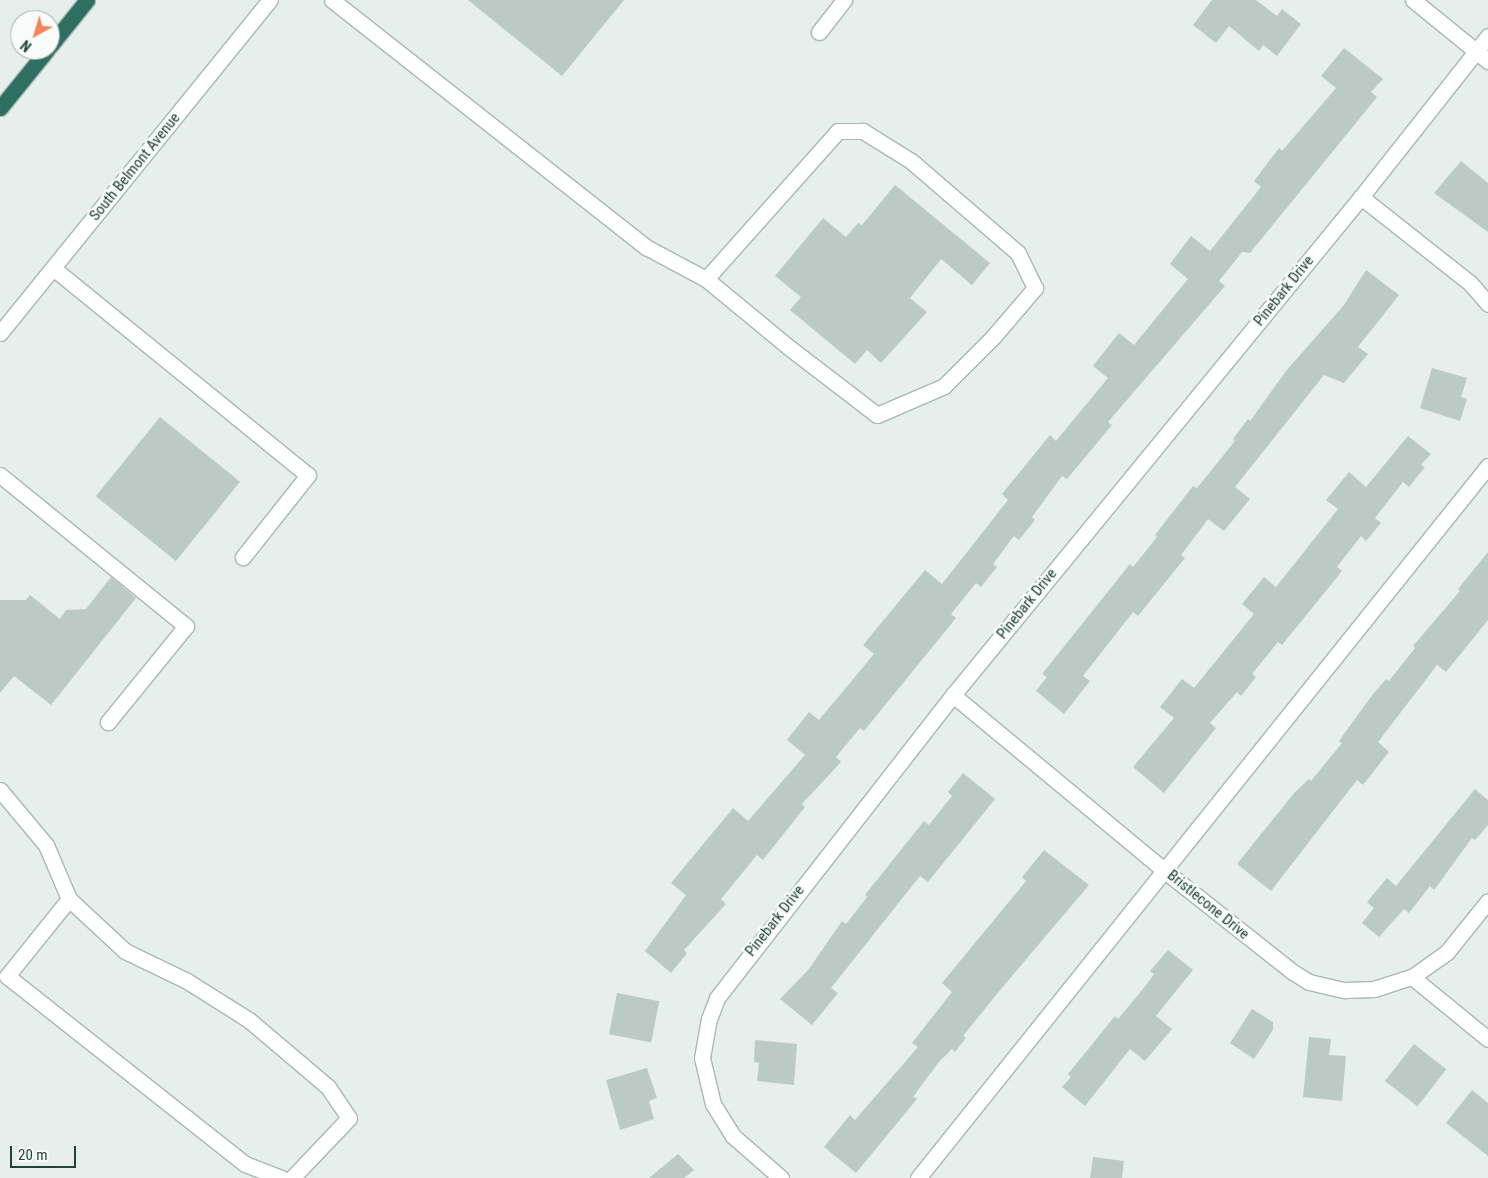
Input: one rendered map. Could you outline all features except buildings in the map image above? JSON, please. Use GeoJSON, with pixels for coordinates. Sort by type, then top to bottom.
{"type":"FeatureCollection","features":[{"type":"Feature","properties":{"kind":"highway"},"geometry":{"type":"LineString","coordinates":[[60,34],[87,0]]}},
{"type":"Feature","properties":{"kind":"highway"},"geometry":{"type":"LineString","coordinates":[[0,108],[39,60]]}},
{"type":"Feature","properties":{"kind":"street","name":"South Belmont Avenue"},"geometry":{"type":"LineString","coordinates":[[0,334],[270,0]]}},
{"type":"Feature","properties":{"kind":"street"},"geometry":{"type":"LineString","coordinates":[[332,0],[646,247],[706,278],[791,349],[877,414],[944,386],[993,336],[1035,288],[1018,253],[911,161],[863,131],[838,131],[706,278]]}},
{"type":"Feature","properties":{"kind":"street"},"geometry":{"type":"LineString","coordinates":[[819,32],[844,0]]}},
{"type":"Feature","properties":{"kind":"street"},"geometry":{"type":"LineString","coordinates":[[1413,0],[1488,61]]}},
{"type":"Feature","properties":{"kind":"street","name":"Pinebark Drive"},"geometry":{"type":"LineString","coordinates":[[781,1178],[733,1136],[713,1104],[702,1058],[708,1019],[717,998],[736,970],[953,695],[1361,197],[1488,36]]}},
{"type":"Feature","properties":{"kind":"street"},"geometry":{"type":"LineString","coordinates":[[1361,197],[1470,283],[1488,304]]}},
{"type":"Feature","properties":{"kind":"street"},"geometry":{"type":"LineString","coordinates":[[53,268],[308,475],[243,557]]}},
{"type":"Feature","properties":{"kind":"street"},"geometry":{"type":"LineString","coordinates":[[918,1178],[1488,466]]}},
{"type":"Feature","properties":{"kind":"street"},"geometry":{"type":"LineString","coordinates":[[0,475],[186,626],[108,722]]}},
{"type":"Feature","properties":{"kind":"street","name":"Bristlecone Drive"},"geometry":{"type":"LineString","coordinates":[[953,695],[1165,871],[1274,958],[1309,982],[1346,990],[1374,989],[1412,977],[1447,952],[1488,901]]}},
{"type":"Feature","properties":{"kind":"street"},"geometry":{"type":"LineString","coordinates":[[0,790],[46,845],[69,898],[125,951],[187,982],[249,1020],[328,1087],[350,1118],[292,1178]]}},
{"type":"Feature","properties":{"kind":"street"},"geometry":{"type":"LineString","coordinates":[[69,898],[4,974],[245,1164],[281,1178]]}},
{"type":"Feature","properties":{"kind":"street"},"geometry":{"type":"LineString","coordinates":[[1412,977],[1488,1039]]}}]}
